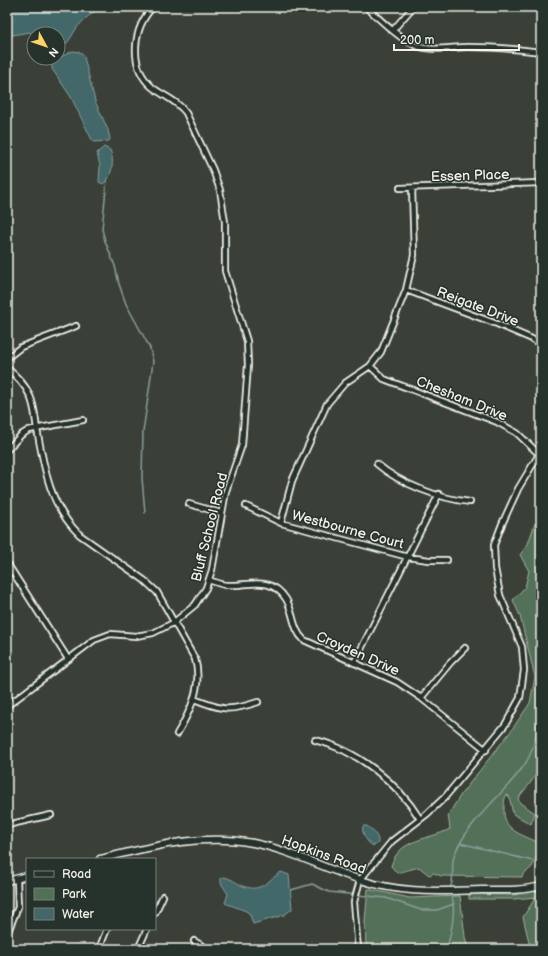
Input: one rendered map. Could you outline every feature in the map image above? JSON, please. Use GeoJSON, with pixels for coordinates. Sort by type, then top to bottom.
{"type":"FeatureCollection","features":[{"type":"Feature","properties":{"kind":"main road","name":"Hopkins Road"},"geometry":{"type":"LineString","coordinates":[[112,858],[163,844],[197,840],[227,840],[253,843],[279,850],[385,888],[415,891],[525,889],[541,886]]}},
{"type":"Feature","properties":{"kind":"main road"},"geometry":{"type":"LineString","coordinates":[[7,881],[26,876]]}},
{"type":"Feature","properties":{"kind":"street","name":"Bluff School Road"},"geometry":{"type":"LineString","coordinates":[[7,706],[68,659],[103,636],[110,634],[144,635],[163,629],[195,605],[209,580],[226,491],[242,445],[248,365],[247,341],[225,272],[225,222],[216,179],[183,109],[148,82],[137,58],[137,33],[143,18],[153,7]]}},
{"type":"Feature","properties":{"kind":"street"},"geometry":{"type":"LineString","coordinates":[[366,7],[393,30],[415,45],[426,48],[503,48],[541,52]]}},
{"type":"Feature","properties":{"kind":"street"},"geometry":{"type":"LineString","coordinates":[[393,30],[413,7]]}},
{"type":"Feature","properties":{"kind":"street","name":"Essen Place"},"geometry":{"type":"LineString","coordinates":[[400,188],[541,183]]}},
{"type":"Feature","properties":{"kind":"street"},"geometry":{"type":"LineString","coordinates":[[280,523],[292,480],[327,404],[341,386],[370,366],[384,344],[406,290],[414,255],[412,188]]}},
{"type":"Feature","properties":{"kind":"street","name":"Reigate Drive"},"geometry":{"type":"LineString","coordinates":[[406,290],[497,324],[532,339],[541,345]]}},
{"type":"Feature","properties":{"kind":"street"},"geometry":{"type":"LineString","coordinates":[[7,358],[21,347],[76,326]]}},
{"type":"Feature","properties":{"kind":"street","name":"Chesham Drive"},"geometry":{"type":"LineString","coordinates":[[370,366],[384,378],[496,422],[517,433],[540,453]]}},
{"type":"Feature","properties":{"kind":"street"},"geometry":{"type":"LineString","coordinates":[[7,368],[20,380],[30,395],[50,488],[61,513],[71,527],[94,547],[144,580],[157,592],[190,649],[197,666],[198,680],[194,699],[177,734]]}},
{"type":"Feature","properties":{"kind":"street"},"geometry":{"type":"LineString","coordinates":[[7,450],[21,435],[29,430],[83,420]]}},
{"type":"Feature","properties":{"kind":"street"},"geometry":{"type":"LineString","coordinates":[[358,949],[354,902],[360,880],[392,841],[436,807],[486,750],[517,706],[521,693],[524,670],[520,640],[500,595],[495,568],[494,545],[518,489],[540,453]]}},
{"type":"Feature","properties":{"kind":"street"},"geometry":{"type":"LineString","coordinates":[[377,464],[386,472],[405,482],[438,494],[470,502]]}},
{"type":"Feature","properties":{"kind":"street"},"geometry":{"type":"LineString","coordinates":[[354,663],[438,494]]}},
{"type":"Feature","properties":{"kind":"street"},"geometry":{"type":"LineString","coordinates":[[189,504],[221,513]]}},
{"type":"Feature","properties":{"kind":"street","name":"Westbourne Court"},"geometry":{"type":"LineString","coordinates":[[246,506],[280,523],[408,557],[429,560],[447,560]]}},
{"type":"Feature","properties":{"kind":"street"},"geometry":{"type":"LineString","coordinates":[[7,563],[68,659]]}},
{"type":"Feature","properties":{"kind":"street","name":"Croyden Drive"},"geometry":{"type":"LineString","coordinates":[[209,580],[227,585],[257,582],[271,586],[286,599],[297,631],[304,640],[397,682],[421,698],[486,750]]}},
{"type":"Feature","properties":{"kind":"street"},"geometry":{"type":"LineString","coordinates":[[421,698],[450,663],[465,648]]}},
{"type":"Feature","properties":{"kind":"street"},"geometry":{"type":"LineString","coordinates":[[194,699],[216,708],[229,709],[237,709],[258,702]]}},
{"type":"Feature","properties":{"kind":"street"},"geometry":{"type":"LineString","coordinates":[[315,740],[336,747],[380,773],[406,798],[420,819]]}},
{"type":"Feature","properties":{"kind":"street"},"geometry":{"type":"LineString","coordinates":[[7,826],[51,815]]}},
{"type":"Feature","properties":{"kind":"street"},"geometry":{"type":"LineString","coordinates":[[7,934],[18,907],[17,879]]}},
{"type":"Feature","properties":{"kind":"street"},"geometry":{"type":"LineString","coordinates":[[156,911],[163,896]]}},
{"type":"Feature","properties":{"kind":"street"},"geometry":{"type":"LineString","coordinates":[[99,949],[107,930]]}},
{"type":"Feature","properties":{"kind":"street"},"geometry":{"type":"LineString","coordinates":[[138,949],[147,930]]}},
{"type":"Feature","properties":{"kind":"street"},"geometry":{"type":"LineString","coordinates":[[194,941],[208,949]]}},
{"type":"Feature","properties":{"kind":"green space"},"geometry":{"type":"Polygon","coordinates":[[[535,523],[541,527],[541,768],[518,799],[520,803],[535,813],[531,824],[513,814],[509,796],[506,795],[504,801],[504,811],[507,823],[514,831],[537,842],[541,840],[541,852],[537,855],[531,868],[522,877],[441,876],[434,873],[429,875],[419,867],[397,873],[391,866],[395,857],[401,850],[416,841],[450,829],[448,815],[462,793],[511,731],[530,703],[535,677],[520,616],[513,600],[525,587],[529,571],[520,555],[528,544],[535,523]]]}},
{"type":"Feature","properties":{"kind":"green space"},"geometry":{"type":"Polygon","coordinates":[[[368,889],[410,898],[460,896],[468,949],[382,949],[366,947],[365,921],[368,889]]]}},
{"type":"Feature","properties":{"kind":"green space"},"geometry":{"type":"Polygon","coordinates":[[[541,889],[541,949],[528,949],[529,942],[523,917],[536,897],[514,899],[469,899],[469,895],[473,894],[514,895],[541,889]]]}},
{"type":"Feature","properties":{"kind":"water"},"geometry":{"type":"Polygon","coordinates":[[[7,7],[103,7],[85,19],[66,44],[66,26],[26,26],[26,33],[7,36],[7,7]]]}},
{"type":"Feature","properties":{"kind":"water"},"geometry":{"type":"Polygon","coordinates":[[[73,51],[80,52],[84,57],[95,101],[108,130],[109,141],[93,142],[71,97],[52,69],[52,66],[66,66],[66,54],[73,51]]]}},
{"type":"Feature","properties":{"kind":"water"},"geometry":{"type":"Polygon","coordinates":[[[104,147],[110,150],[112,154],[112,168],[109,178],[103,184],[99,182],[100,166],[97,153],[104,147]]]}},
{"type":"Feature","properties":{"kind":"water"},"geometry":{"type":"Polygon","coordinates":[[[363,826],[367,826],[376,836],[378,843],[374,846],[369,843],[366,838],[363,832],[363,826]]]}},
{"type":"Feature","properties":{"kind":"water"},"geometry":{"type":"Polygon","coordinates":[[[281,872],[289,875],[292,909],[284,915],[253,924],[250,914],[246,911],[225,903],[228,894],[221,883],[221,878],[224,877],[241,885],[253,888],[262,886],[281,872]]]}},
{"type":"Feature","properties":{"kind":"waterway"},"geometry":{"type":"LineString","coordinates":[[107,179],[102,229],[105,241],[115,266],[126,304],[150,348],[153,362],[143,432],[142,478],[145,513]]}},
{"type":"Feature","properties":{"kind":"waterway"},"geometry":{"type":"LineString","coordinates":[[451,886],[454,857],[461,841],[478,818],[515,778],[528,760],[538,725],[541,699]]}},
{"type":"Feature","properties":{"kind":"waterway"},"geometry":{"type":"LineString","coordinates":[[460,843],[541,863]]}},
{"type":"Feature","properties":{"kind":"waterway"},"geometry":{"type":"LineString","coordinates":[[291,890],[312,884],[329,892],[386,898],[421,910],[437,910],[454,904]]}},
{"type":"Feature","properties":{"kind":"waterway"},"geometry":{"type":"LineString","coordinates":[[447,949],[453,916],[452,896]]}}]}
